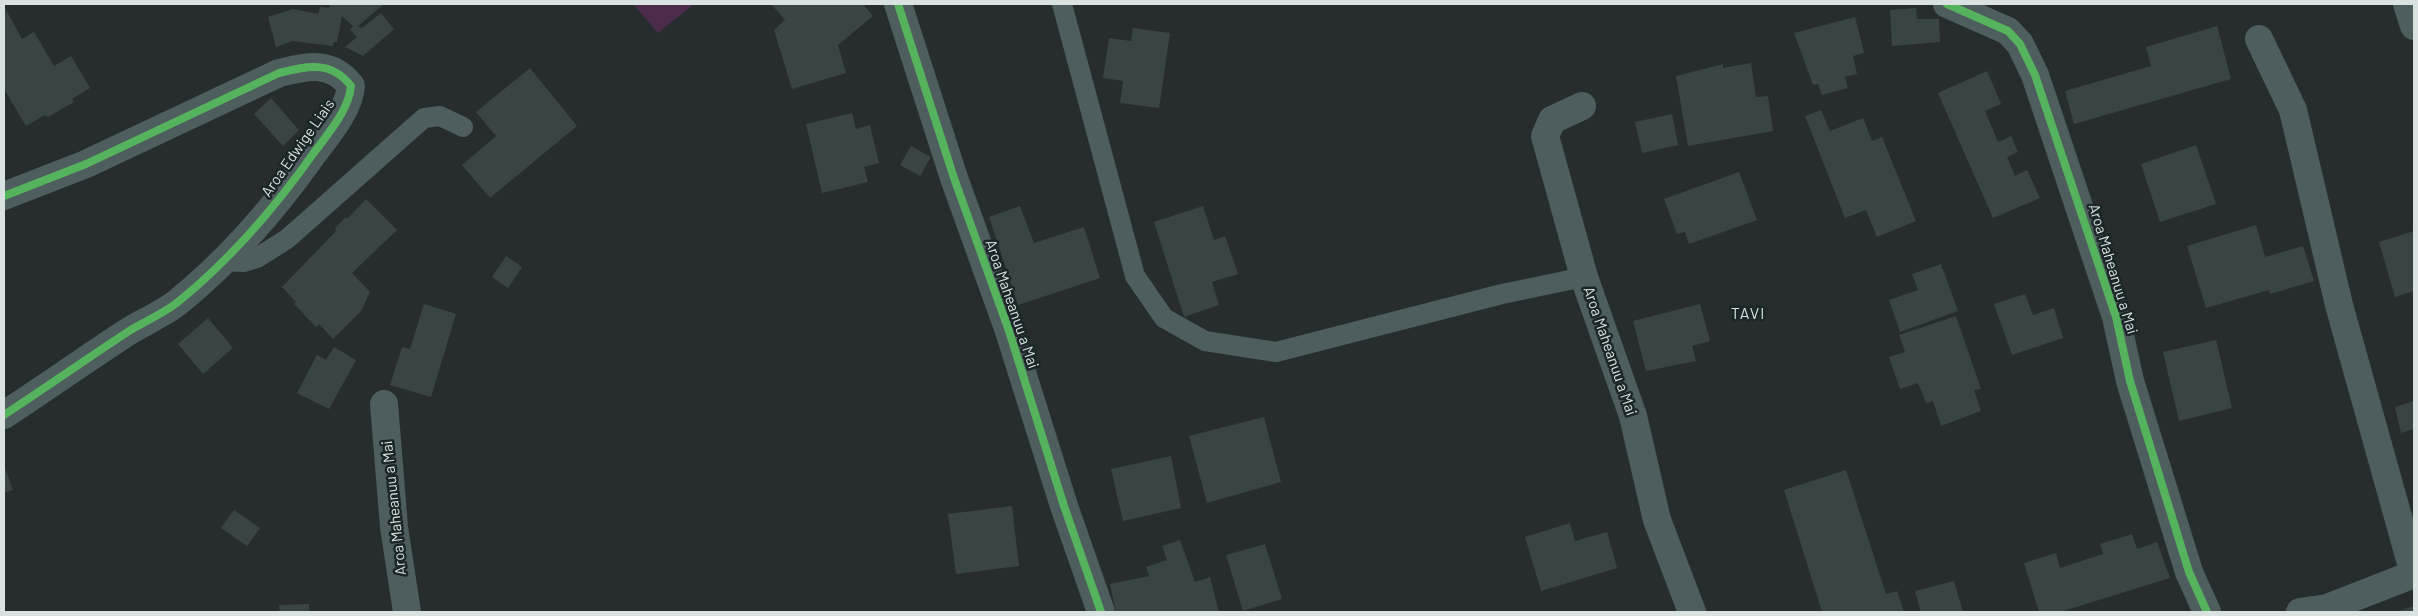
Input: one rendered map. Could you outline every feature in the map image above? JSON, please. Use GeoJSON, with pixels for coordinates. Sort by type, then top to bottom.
{"type":"FeatureCollection","features":[{"type":"Feature","properties":{"kind":"street","name":"Aroa Maheanuu a Mai"},"geometry":{"type":"LineString","coordinates":[[898,4],[954,178],[1009,331],[1064,506],[1101,612]]}},
{"type":"Feature","properties":{"kind":"street","name":"Aroa Maheanuu a Mai"},"geometry":{"type":"LineString","coordinates":[[1947,4],[2008,31],[2020,44],[2035,75],[2116,317],[2130,381],[2189,572],[2207,612]]}},
{"type":"Feature","properties":{"kind":"street"},"geometry":{"type":"LineString","coordinates":[[2407,4],[2414,26]]}},
{"type":"Feature","properties":{"kind":"street"},"geometry":{"type":"LineString","coordinates":[[2259,39],[2293,110],[2339,305],[2414,574],[2327,608],[2300,612]]}},
{"type":"Feature","properties":{"kind":"street","name":"Aroa Edwige Liais"},"geometry":{"type":"LineString","coordinates":[[4,196],[86,164],[279,73],[308,66],[331,69],[342,74],[351,86],[350,96],[327,135],[262,222],[224,261],[176,303],[128,332],[4,415]]}},
{"type":"Feature","properties":{"kind":"street","name":"Aroa Maheanuu a Mai"},"geometry":{"type":"LineString","coordinates":[[1582,106],[1552,120],[1545,136],[1584,276],[1633,416],[1657,520],[1692,612]]}},
{"type":"Feature","properties":{"kind":"street","name":"Aroa Maheanuu a Mai"},"geometry":{"type":"LineString","coordinates":[[384,404],[394,527],[407,612]]}},
{"type":"Feature","properties":{"kind":"lane"},"geometry":{"type":"LineString","coordinates":[[1062,4],[1135,276],[1164,318],[1205,342],[1276,352],[1502,294],[1584,276]]}},
{"type":"Feature","properties":{"kind":"lane"},"geometry":{"type":"LineString","coordinates":[[224,261],[244,262],[257,258],[288,239],[424,118],[440,116],[464,127]]}},
{"type":"Feature","properties":{"kind":"shaded area"},"geometry":{"type":"Polygon","coordinates":[[[633,4],[694,4],[658,33],[633,4]]]}},
{"type":"Feature","properties":{"kind":"building"},"geometry":{"type":"Polygon","coordinates":[[[331,4],[384,4],[358,26],[362,28],[381,13],[394,29],[363,56],[345,47],[357,37],[350,30],[353,26],[342,16],[337,42],[334,42],[333,46],[293,41],[276,47],[268,17],[293,9],[318,14],[320,7],[329,8],[331,4]]]}},
{"type":"Feature","properties":{"kind":"building"},"geometry":{"type":"Polygon","coordinates":[[[771,4],[863,4],[873,16],[838,45],[846,73],[792,89],[774,30],[785,20],[771,4]]]}},
{"type":"Feature","properties":{"kind":"building"},"geometry":{"type":"Polygon","coordinates":[[[4,6],[22,39],[34,32],[54,66],[71,56],[90,88],[72,99],[74,102],[48,117],[45,115],[26,126],[4,89],[4,6]]]}},
{"type":"Feature","properties":{"kind":"building"},"geometry":{"type":"Polygon","coordinates":[[[1916,8],[1917,19],[1939,19],[1940,42],[1892,46],[1890,10],[1916,8]]]}},
{"type":"Feature","properties":{"kind":"building"},"geometry":{"type":"Polygon","coordinates":[[[1855,17],[1864,53],[1853,56],[1857,74],[1845,77],[1848,88],[1822,95],[1818,84],[1813,85],[1794,33],[1855,17]]]}},
{"type":"Feature","properties":{"kind":"building"},"geometry":{"type":"Polygon","coordinates":[[[2217,26],[2231,79],[2074,124],[2065,91],[2151,66],[2146,47],[2217,26]]]}},
{"type":"Feature","properties":{"kind":"building"},"geometry":{"type":"Polygon","coordinates":[[[1133,28],[1170,33],[1159,108],[1120,103],[1123,81],[1103,78],[1109,38],[1131,41],[1133,28]]]}},
{"type":"Feature","properties":{"kind":"building"},"geometry":{"type":"Polygon","coordinates":[[[1751,63],[1756,97],[1768,96],[1773,131],[1688,146],[1676,76],[1723,64],[1723,68],[1751,63]]]}},
{"type":"Feature","properties":{"kind":"building"},"geometry":{"type":"Polygon","coordinates":[[[530,68],[577,126],[490,198],[462,165],[496,136],[476,112],[530,68]]]}},
{"type":"Feature","properties":{"kind":"building"},"geometry":{"type":"Polygon","coordinates":[[[1987,71],[2001,104],[1985,111],[1998,142],[2011,136],[2018,152],[2007,157],[2015,176],[2027,170],[2040,198],[1993,218],[1938,93],[1987,71]]]}},
{"type":"Feature","properties":{"kind":"building"},"geometry":{"type":"Polygon","coordinates":[[[271,98],[299,130],[283,146],[254,114],[271,98]]]}},
{"type":"Feature","properties":{"kind":"building"},"geometry":{"type":"Polygon","coordinates":[[[1821,110],[1830,131],[1863,118],[1872,141],[1882,137],[1916,221],[1877,237],[1866,210],[1845,218],[1805,116],[1821,110]]]}},
{"type":"Feature","properties":{"kind":"building"},"geometry":{"type":"Polygon","coordinates":[[[852,113],[856,129],[870,125],[879,163],[864,167],[868,182],[822,193],[806,124],[852,113]]]}},
{"type":"Feature","properties":{"kind":"building"},"geometry":{"type":"Polygon","coordinates":[[[1672,114],[1678,145],[1642,153],[1635,122],[1672,114]]]}},
{"type":"Feature","properties":{"kind":"building"},"geometry":{"type":"Polygon","coordinates":[[[2196,145],[2216,204],[2160,222],[2141,164],[2196,145]]]}},
{"type":"Feature","properties":{"kind":"building"},"geometry":{"type":"Polygon","coordinates":[[[911,146],[931,157],[920,176],[900,165],[911,146]]]}},
{"type":"Feature","properties":{"kind":"building"},"geometry":{"type":"Polygon","coordinates":[[[1739,172],[1757,220],[1689,244],[1685,232],[1677,234],[1664,199],[1739,172]]]}},
{"type":"Feature","properties":{"kind":"building"},"geometry":{"type":"Polygon","coordinates":[[[366,199],[397,230],[352,273],[370,292],[361,311],[333,339],[319,324],[316,327],[294,304],[296,302],[282,287],[336,231],[335,228],[345,218],[348,218],[366,199]]]}},
{"type":"Feature","properties":{"kind":"building"},"geometry":{"type":"Polygon","coordinates":[[[1020,206],[1034,243],[1084,227],[1100,278],[1018,305],[989,217],[1020,206]]]}},
{"type":"Feature","properties":{"kind":"building"},"geometry":{"type":"Polygon","coordinates":[[[1203,206],[1214,240],[1225,236],[1238,274],[1212,282],[1219,305],[1184,317],[1154,222],[1203,206]]]}},
{"type":"Feature","properties":{"kind":"building"},"geometry":{"type":"Polygon","coordinates":[[[2256,225],[2265,257],[2303,246],[2314,281],[2270,294],[2269,290],[2206,308],[2187,246],[2256,225]]]}},
{"type":"Feature","properties":{"kind":"building"},"geometry":{"type":"Polygon","coordinates":[[[2414,231],[2414,291],[2395,297],[2379,242],[2414,231]]]}},
{"type":"Feature","properties":{"kind":"building"},"geometry":{"type":"Polygon","coordinates":[[[506,256],[522,267],[508,288],[492,277],[506,256]]]}},
{"type":"Feature","properties":{"kind":"building"},"geometry":{"type":"Polygon","coordinates":[[[1941,264],[1958,311],[1900,332],[1889,300],[1918,290],[1912,274],[1941,264]]]}},
{"type":"Feature","properties":{"kind":"building"},"geometry":{"type":"Polygon","coordinates":[[[2025,294],[2033,315],[2054,308],[2063,338],[2012,355],[1994,304],[2025,294]]]}},
{"type":"Feature","properties":{"kind":"building"},"geometry":{"type":"Polygon","coordinates":[[[424,304],[456,314],[431,397],[390,385],[402,347],[410,349],[424,304]]]}},
{"type":"Feature","properties":{"kind":"building"},"geometry":{"type":"Polygon","coordinates":[[[1700,304],[1710,341],[1692,346],[1696,361],[1646,371],[1633,321],[1700,304]]]}},
{"type":"Feature","properties":{"kind":"building"},"geometry":{"type":"Polygon","coordinates":[[[1956,316],[1981,389],[1974,390],[1981,411],[1941,426],[1933,401],[1926,403],[1918,383],[1900,389],[1889,357],[1905,352],[1899,335],[1956,316]]]}},
{"type":"Feature","properties":{"kind":"building"},"geometry":{"type":"Polygon","coordinates":[[[208,318],[233,348],[203,374],[178,344],[208,318]]]}},
{"type":"Feature","properties":{"kind":"building"},"geometry":{"type":"Polygon","coordinates":[[[2216,340],[2232,408],[2179,421],[2163,352],[2216,340]]]}},
{"type":"Feature","properties":{"kind":"building"},"geometry":{"type":"Polygon","coordinates":[[[334,347],[356,360],[329,409],[297,393],[317,355],[326,360],[334,347]]]}},
{"type":"Feature","properties":{"kind":"building"},"geometry":{"type":"Polygon","coordinates":[[[2414,401],[2414,429],[2401,433],[2395,407],[2414,401]]]}},
{"type":"Feature","properties":{"kind":"building"},"geometry":{"type":"Polygon","coordinates":[[[1264,417],[1281,482],[1207,503],[1189,436],[1264,417]]]}},
{"type":"Feature","properties":{"kind":"building"},"geometry":{"type":"Polygon","coordinates":[[[1171,456],[1181,508],[1123,521],[1111,469],[1171,456]]]}},
{"type":"Feature","properties":{"kind":"building"},"geometry":{"type":"Polygon","coordinates":[[[4,466],[13,490],[4,493],[4,466]]]}},
{"type":"Feature","properties":{"kind":"building"},"geometry":{"type":"Polygon","coordinates":[[[1846,470],[1886,594],[1897,591],[1904,612],[1822,612],[1784,490],[1846,470]]]}},
{"type":"Feature","properties":{"kind":"building"},"geometry":{"type":"Polygon","coordinates":[[[1012,506],[1019,566],[956,574],[948,514],[1012,506]]]}},
{"type":"Feature","properties":{"kind":"building"},"geometry":{"type":"Polygon","coordinates":[[[234,510],[260,528],[247,546],[221,528],[234,510]]]}},
{"type":"Feature","properties":{"kind":"building"},"geometry":{"type":"Polygon","coordinates":[[[1570,523],[1575,541],[1607,532],[1617,568],[1541,591],[1525,537],[1570,523]]]}},
{"type":"Feature","properties":{"kind":"building"},"geometry":{"type":"Polygon","coordinates":[[[2132,534],[2137,549],[2157,542],[2170,578],[2060,612],[2039,612],[2024,563],[2056,553],[2060,568],[2103,554],[2100,544],[2132,534]]]}},
{"type":"Feature","properties":{"kind":"building"},"geometry":{"type":"Polygon","coordinates":[[[1180,540],[1195,582],[1210,577],[1219,612],[1116,612],[1110,584],[1149,576],[1146,567],[1167,560],[1162,546],[1180,540]]]}},
{"type":"Feature","properties":{"kind":"building"},"geometry":{"type":"Polygon","coordinates":[[[1265,544],[1282,599],[1243,611],[1226,555],[1265,544]]]}},
{"type":"Feature","properties":{"kind":"building"},"geometry":{"type":"Polygon","coordinates":[[[1954,581],[1963,612],[1921,612],[1915,591],[1954,581]]]}},
{"type":"Feature","properties":{"kind":"building"},"geometry":{"type":"Polygon","coordinates":[[[309,604],[309,612],[280,612],[279,605],[309,604]]]}},
{"type":"Feature","properties":{"kind":"building"},"geometry":{"type":"Polygon","coordinates":[[[2414,606],[2414,612],[2395,612],[2414,606]]]}},
{"type":"Feature","properties":{"kind":"cycle path"},"geometry":{"type":"LineString","coordinates":[[898,4],[954,178],[1009,331],[1064,506],[1101,612]]}},
{"type":"Feature","properties":{"kind":"cycle path"},"geometry":{"type":"LineString","coordinates":[[1947,4],[2008,31],[2020,44],[2035,75],[2116,317],[2130,381],[2189,572],[2207,612]]}},
{"type":"Feature","properties":{"kind":"cycle path"},"geometry":{"type":"LineString","coordinates":[[4,196],[86,164],[279,73],[299,68],[318,67],[335,72],[351,86],[342,113],[325,139],[267,214],[234,251],[197,286],[172,306],[126,333],[4,415]]}},
{"type":"Feature","properties":{"kind":"district","name":"TAVI"},"geometry":{"type":"Point","coordinates":[1748,314]}}]}
